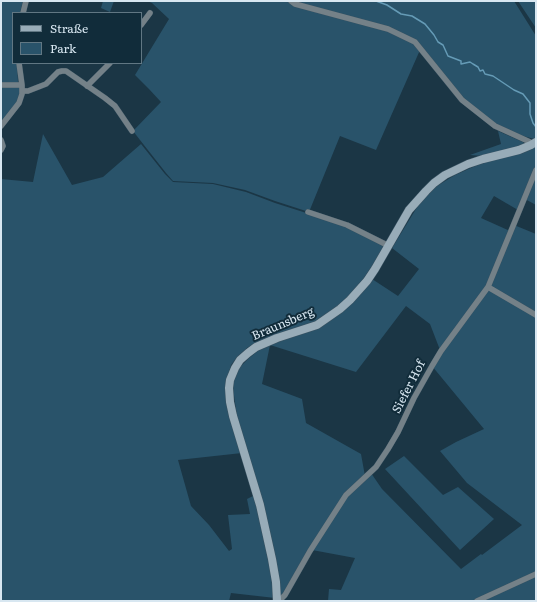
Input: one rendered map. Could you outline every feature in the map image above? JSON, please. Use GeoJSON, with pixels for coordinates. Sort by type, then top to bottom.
{"type":"FeatureCollection","features":[{"type":"Feature","properties":{"kind":"main road","name":"Braunsberg"},"geometry":{"type":"LineString","coordinates":[[278,601],[272,559],[260,504],[230,402],[229,388],[232,373],[240,360],[248,353],[266,342],[317,324],[340,310],[367,281],[418,198],[440,179],[468,164],[519,150],[534,144]]}},
{"type":"Feature","properties":{"kind":"street"},"geometry":{"type":"LineString","coordinates":[[23,12],[26,1]]}},
{"type":"Feature","properties":{"kind":"street"},"geometry":{"type":"LineString","coordinates":[[291,1],[295,4],[388,29],[415,42],[462,100],[495,126],[534,144]]}},
{"type":"Feature","properties":{"kind":"street"},"geometry":{"type":"LineString","coordinates":[[142,24],[150,13]]}},
{"type":"Feature","properties":{"kind":"street"},"geometry":{"type":"LineString","coordinates":[[1,126],[19,103],[22,88],[19,64]]}},
{"type":"Feature","properties":{"kind":"street"},"geometry":{"type":"LineString","coordinates":[[87,86],[109,64]]}},
{"type":"Feature","properties":{"kind":"street"},"geometry":{"type":"LineString","coordinates":[[1,85],[22,88],[28,91],[46,84],[58,72],[66,71],[115,106],[132,130]]}},
{"type":"Feature","properties":{"kind":"street"},"geometry":{"type":"LineString","coordinates":[[1,140],[4,146],[1,150]]}},
{"type":"Feature","properties":{"kind":"street","name":"Siefer Hof"},"geometry":{"type":"LineString","coordinates":[[278,601],[285,595],[313,546],[346,495],[376,467],[398,432],[414,398],[441,351],[488,287],[536,170]]}},
{"type":"Feature","properties":{"kind":"street"},"geometry":{"type":"LineString","coordinates":[[308,212],[347,225],[389,246]]}},
{"type":"Feature","properties":{"kind":"street"},"geometry":{"type":"LineString","coordinates":[[488,287],[536,315]]}},
{"type":"Feature","properties":{"kind":"street"},"geometry":{"type":"LineString","coordinates":[[477,601],[536,574]]}},
{"type":"Feature","properties":{"kind":"green space"},"geometry":{"type":"Polygon","coordinates":[[[1,1],[23,1],[20,12],[12,12],[12,64],[17,64],[18,82],[1,82],[1,1]]]}},
{"type":"Feature","properties":{"kind":"green space"},"geometry":{"type":"Polygon","coordinates":[[[103,1],[114,1],[110,12],[101,8],[103,1]]]}},
{"type":"Feature","properties":{"kind":"green space"},"geometry":{"type":"Polygon","coordinates":[[[147,1],[290,1],[388,30],[415,43],[420,50],[376,150],[340,136],[309,212],[245,190],[213,183],[173,181],[133,131],[161,102],[135,75],[169,19],[152,3],[147,1]]]}},
{"type":"Feature","properties":{"kind":"green space"},"geometry":{"type":"Polygon","coordinates":[[[293,1],[514,1],[536,36],[536,138],[534,139],[516,134],[495,124],[463,99],[416,41],[388,28],[293,1]]]}},
{"type":"Feature","properties":{"kind":"green space"},"geometry":{"type":"Polygon","coordinates":[[[518,1],[536,1],[536,28],[518,1]]]}},
{"type":"Feature","properties":{"kind":"green space"},"geometry":{"type":"Polygon","coordinates":[[[1,86],[21,87],[18,102],[1,125],[1,86]]]}},
{"type":"Feature","properties":{"kind":"green space"},"geometry":{"type":"Polygon","coordinates":[[[498,131],[523,142],[524,145],[483,156],[470,155],[501,144],[498,131]]]}},
{"type":"Feature","properties":{"kind":"green space"},"geometry":{"type":"Polygon","coordinates":[[[43,134],[72,185],[103,177],[141,144],[173,182],[213,184],[246,192],[347,226],[385,246],[364,278],[342,304],[314,322],[255,343],[237,357],[231,365],[225,389],[228,409],[242,453],[178,460],[191,506],[209,525],[229,551],[232,549],[228,515],[250,514],[247,499],[255,495],[275,598],[231,593],[229,601],[1,601],[1,179],[33,182],[43,134]]]}},
{"type":"Feature","properties":{"kind":"green space"},"geometry":{"type":"Polygon","coordinates":[[[536,147],[536,164],[518,210],[494,196],[481,218],[510,231],[487,286],[440,350],[430,324],[406,306],[356,372],[270,345],[318,327],[372,279],[398,296],[419,269],[392,248],[419,204],[437,186],[455,175],[482,163],[521,153],[536,147]]]}},
{"type":"Feature","properties":{"kind":"green space"},"geometry":{"type":"Polygon","coordinates":[[[536,173],[536,205],[525,199],[536,173]]]}},
{"type":"Feature","properties":{"kind":"green space"},"geometry":{"type":"Polygon","coordinates":[[[514,225],[536,234],[536,313],[489,286],[514,225]]]}},
{"type":"Feature","properties":{"kind":"green space"},"geometry":{"type":"Polygon","coordinates":[[[488,289],[536,316],[536,573],[474,601],[328,601],[329,589],[341,590],[355,558],[312,550],[347,496],[371,473],[382,489],[461,569],[522,525],[467,483],[440,451],[484,429],[432,366],[488,289]]]}},
{"type":"Feature","properties":{"kind":"green space"},"geometry":{"type":"Polygon","coordinates":[[[270,345],[262,384],[302,399],[306,423],[361,454],[365,476],[345,495],[281,596],[279,596],[237,417],[233,388],[237,370],[260,349],[270,345]]]}},
{"type":"Feature","properties":{"kind":"green space"},"geometry":{"type":"Polygon","coordinates":[[[404,456],[443,495],[458,487],[494,519],[460,550],[385,469],[404,456]]]}},
{"type":"Feature","properties":{"kind":"green space"},"geometry":{"type":"Polygon","coordinates":[[[536,575],[536,601],[480,601],[536,575]]]}},
{"type":"Feature","properties":{"kind":"waterway"},"geometry":{"type":"LineString","coordinates":[[376,1],[387,5],[401,14],[412,16],[425,24],[438,42],[443,45],[448,56],[461,61],[461,64],[470,62],[478,67],[480,71],[483,70],[485,74],[493,76],[514,90],[523,94],[530,103],[530,114],[536,127]]}}]}
